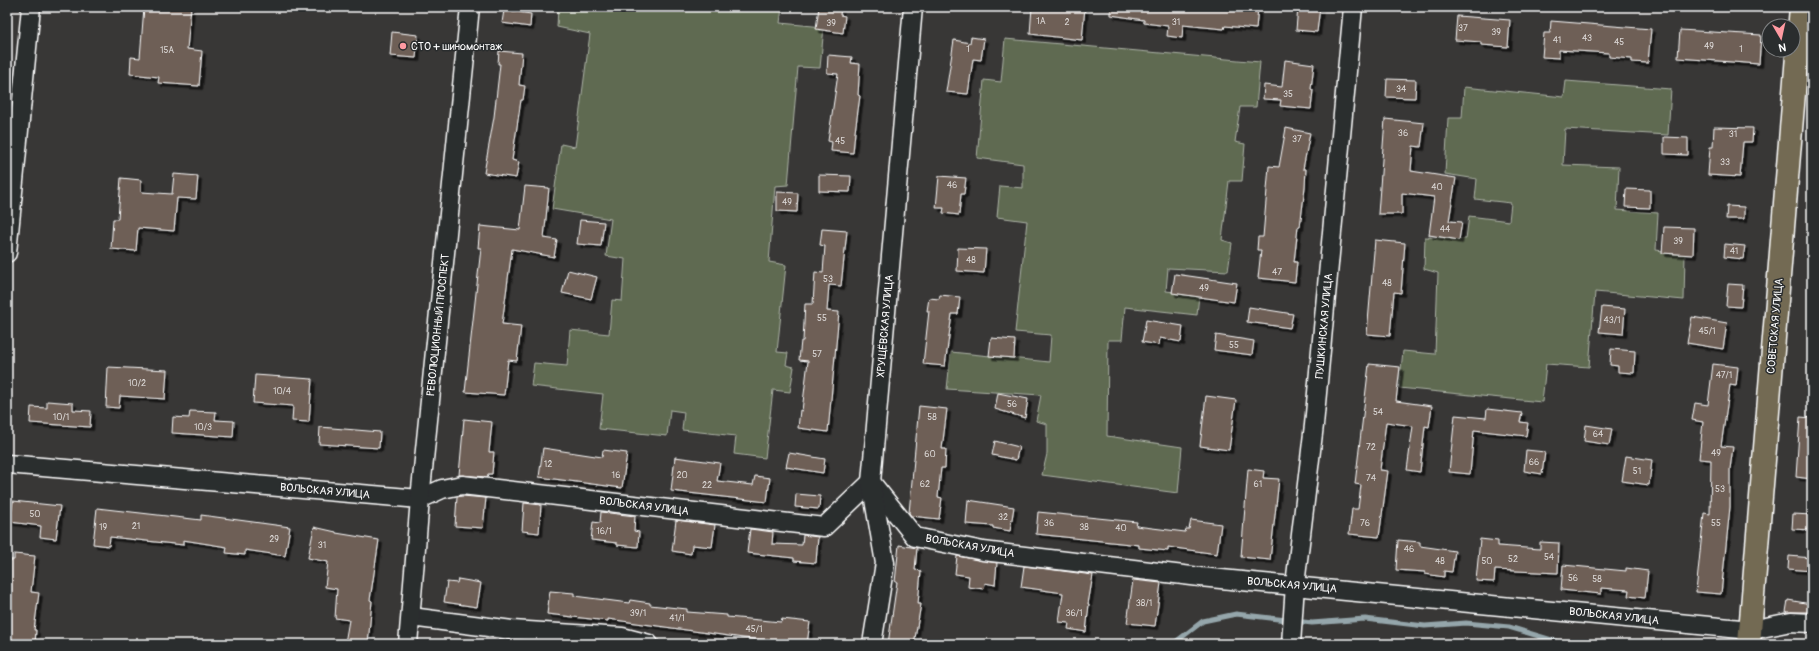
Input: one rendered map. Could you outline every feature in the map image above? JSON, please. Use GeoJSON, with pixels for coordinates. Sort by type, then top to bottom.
{"type":"FeatureCollection","features":[{"type":"Feature","properties":{"kind":"main road","name":"СОВЕТСКАЯ УЛИЦА"},"geometry":{"type":"LineString","coordinates":[[1750,637],[1801,7]]}},
{"type":"Feature","properties":{"kind":"street"},"geometry":{"type":"LineString","coordinates":[[7,253],[31,7]]}},
{"type":"Feature","properties":{"kind":"street","name":"РЕВОЛЮЦИОННЫЙ ПРОСПЕКТ"},"geometry":{"type":"LineString","coordinates":[[408,644],[420,499],[470,7]]}},
{"type":"Feature","properties":{"kind":"street","name":"ХРУЩЁВСКАЯ УЛИЦА"},"geometry":{"type":"LineString","coordinates":[[872,644],[885,563],[871,482],[913,7]]}},
{"type":"Feature","properties":{"kind":"street","name":"ПУШКИНСКАЯ УЛИЦА"},"geometry":{"type":"LineString","coordinates":[[1291,643],[1295,585],[1314,425],[1353,7]]}},
{"type":"Feature","properties":{"kind":"street","name":"ВОЛЬСКАЯ УЛИЦА"},"geometry":{"type":"LineString","coordinates":[[7,464],[420,499],[442,489],[462,485],[824,527],[871,482],[915,537],[983,551],[1200,577],[1295,585],[1750,637],[1791,622],[1812,623]]}},
{"type":"Feature","properties":{"kind":"street"},"geometry":{"type":"LineString","coordinates":[[411,617],[512,630],[622,637],[649,644]]}},
{"type":"Feature","properties":{"kind":"green space"},"geometry":{"type":"Polygon","coordinates":[[[558,7],[782,7],[780,23],[824,27],[820,68],[798,67],[788,185],[775,186],[769,262],[786,265],[777,352],[788,353],[786,365],[794,367],[790,392],[773,390],[765,458],[734,454],[736,436],[682,430],[684,412],[670,410],[667,436],[599,429],[603,394],[531,386],[534,363],[567,366],[570,330],[609,334],[612,300],[622,301],[625,259],[606,256],[611,219],[552,209],[561,144],[575,147],[590,34],[557,27],[558,7]]]}},
{"type":"Feature","properties":{"kind":"green space"},"geometry":{"type":"Polygon","coordinates":[[[1005,39],[1260,62],[1256,107],[1240,107],[1235,142],[1245,144],[1242,181],[1229,181],[1222,240],[1232,243],[1228,271],[1168,268],[1166,291],[1199,295],[1197,315],[1125,307],[1122,340],[1108,340],[1107,436],[1182,447],[1178,493],[1042,475],[1047,454],[1047,424],[1036,421],[1041,395],[947,389],[951,352],[1049,362],[1051,335],[1015,332],[1027,221],[997,217],[1000,186],[1023,188],[1023,164],[977,158],[984,80],[1001,82],[1005,39]]]}},
{"type":"Feature","properties":{"kind":"green space"},"geometry":{"type":"Polygon","coordinates":[[[1566,81],[1671,89],[1668,135],[1565,129],[1563,165],[1619,167],[1617,210],[1658,213],[1656,250],[1685,254],[1684,300],[1595,292],[1589,367],[1546,364],[1542,402],[1399,388],[1403,351],[1435,354],[1438,273],[1424,269],[1425,237],[1466,239],[1469,216],[1509,221],[1511,203],[1475,199],[1477,179],[1445,174],[1448,118],[1462,118],[1464,87],[1564,97],[1566,81]]]}},
{"type":"Feature","properties":{"kind":"building"},"geometry":{"type":"Polygon","coordinates":[[[144,7],[191,7],[187,49],[202,51],[199,86],[158,83],[159,77],[130,74],[131,57],[140,58],[144,7]]]}},
{"type":"Feature","properties":{"kind":"building"},"geometry":{"type":"Polygon","coordinates":[[[819,7],[841,7],[840,15],[845,16],[843,33],[816,29],[819,7]]]}},
{"type":"Feature","properties":{"kind":"building"},"geometry":{"type":"Polygon","coordinates":[[[1032,7],[1085,7],[1082,40],[1030,34],[1032,7]]]}},
{"type":"Feature","properties":{"kind":"building"},"geometry":{"type":"Polygon","coordinates":[[[1111,7],[1258,7],[1256,29],[1225,26],[1224,29],[1183,25],[1182,38],[1167,36],[1168,26],[1144,23],[1144,20],[1111,15],[1111,7]]]}},
{"type":"Feature","properties":{"kind":"building"},"geometry":{"type":"Polygon","coordinates":[[[1298,7],[1320,7],[1317,32],[1296,30],[1298,7]]]}},
{"type":"Feature","properties":{"kind":"building"},"geometry":{"type":"Polygon","coordinates":[[[504,10],[531,14],[530,27],[502,23],[504,10]]]}},
{"type":"Feature","properties":{"kind":"building"},"geometry":{"type":"Polygon","coordinates":[[[1457,16],[1510,20],[1508,47],[1481,45],[1481,42],[1455,40],[1457,16]]]}},
{"type":"Feature","properties":{"kind":"building"},"geometry":{"type":"Polygon","coordinates":[[[1551,21],[1651,29],[1648,63],[1632,62],[1632,59],[1609,57],[1609,53],[1559,50],[1559,58],[1542,57],[1544,33],[1550,33],[1551,21]]]}},
{"type":"Feature","properties":{"kind":"building"},"geometry":{"type":"Polygon","coordinates":[[[1680,30],[1761,35],[1759,64],[1678,58],[1680,30]]]}},
{"type":"Feature","properties":{"kind":"building"},"geometry":{"type":"Polygon","coordinates":[[[392,32],[418,35],[416,58],[390,56],[392,32]]]}},
{"type":"Feature","properties":{"kind":"building"},"geometry":{"type":"Polygon","coordinates":[[[971,37],[984,39],[981,60],[973,59],[968,94],[946,92],[954,40],[970,43],[971,37]]]}},
{"type":"Feature","properties":{"kind":"building"},"geometry":{"type":"Polygon","coordinates":[[[499,51],[522,53],[519,85],[525,86],[523,100],[521,100],[512,160],[519,162],[516,178],[484,173],[494,117],[500,64],[498,64],[499,51]]]}},
{"type":"Feature","properties":{"kind":"building"},"geometry":{"type":"Polygon","coordinates":[[[828,55],[852,57],[851,63],[860,64],[858,95],[860,96],[853,153],[831,151],[832,142],[828,141],[838,74],[827,73],[828,55]]]}},
{"type":"Feature","properties":{"kind":"building"},"geometry":{"type":"Polygon","coordinates":[[[1285,60],[1314,64],[1311,89],[1313,90],[1311,109],[1280,106],[1281,100],[1263,99],[1264,85],[1282,87],[1285,60]]]}},
{"type":"Feature","properties":{"kind":"building"},"geometry":{"type":"Polygon","coordinates":[[[1387,79],[1416,80],[1415,98],[1386,97],[1387,79]]]}},
{"type":"Feature","properties":{"kind":"building"},"geometry":{"type":"Polygon","coordinates":[[[1385,119],[1424,123],[1421,147],[1413,146],[1411,171],[1456,178],[1449,221],[1462,222],[1459,240],[1429,235],[1434,197],[1402,193],[1402,214],[1378,214],[1385,119]]]}},
{"type":"Feature","properties":{"kind":"building"},"geometry":{"type":"Polygon","coordinates":[[[1714,127],[1753,128],[1752,142],[1743,142],[1740,177],[1708,175],[1710,147],[1713,147],[1714,127]]]}},
{"type":"Feature","properties":{"kind":"building"},"geometry":{"type":"Polygon","coordinates":[[[1286,128],[1310,133],[1303,169],[1306,169],[1305,187],[1294,262],[1297,262],[1295,282],[1258,278],[1261,250],[1257,250],[1258,237],[1263,237],[1269,166],[1279,167],[1286,128]]]}},
{"type":"Feature","properties":{"kind":"building"},"geometry":{"type":"Polygon","coordinates":[[[1664,137],[1688,138],[1688,155],[1664,154],[1664,137]]]}},
{"type":"Feature","properties":{"kind":"building"},"geometry":{"type":"Polygon","coordinates":[[[174,174],[198,176],[196,199],[177,198],[174,231],[138,228],[136,251],[111,249],[113,219],[118,219],[121,178],[141,180],[141,192],[172,194],[174,174]]]}},
{"type":"Feature","properties":{"kind":"building"},"geometry":{"type":"Polygon","coordinates":[[[819,175],[851,176],[850,192],[819,191],[819,175]]]}},
{"type":"Feature","properties":{"kind":"building"},"geometry":{"type":"Polygon","coordinates":[[[939,176],[966,178],[964,194],[961,194],[959,215],[943,213],[944,208],[936,208],[939,176]]]}},
{"type":"Feature","properties":{"kind":"building"},"geometry":{"type":"Polygon","coordinates":[[[525,186],[549,188],[544,238],[557,240],[554,257],[512,249],[502,324],[521,326],[517,361],[508,360],[504,395],[465,392],[481,248],[478,248],[480,226],[520,230],[525,186]]]}},
{"type":"Feature","properties":{"kind":"building"},"geometry":{"type":"Polygon","coordinates":[[[1626,189],[1650,190],[1650,208],[1625,207],[1626,189]]]}},
{"type":"Feature","properties":{"kind":"building"},"geometry":{"type":"Polygon","coordinates":[[[777,192],[798,193],[797,212],[777,211],[777,192]]]}},
{"type":"Feature","properties":{"kind":"building"},"geometry":{"type":"Polygon","coordinates":[[[1727,206],[1744,207],[1744,219],[1726,219],[1727,206]]]}},
{"type":"Feature","properties":{"kind":"building"},"geometry":{"type":"Polygon","coordinates":[[[580,220],[604,222],[601,246],[577,244],[580,220]]]}},
{"type":"Feature","properties":{"kind":"building"},"geometry":{"type":"Polygon","coordinates":[[[1664,227],[1694,228],[1693,255],[1662,253],[1664,227]]]}},
{"type":"Feature","properties":{"kind":"building"},"geometry":{"type":"Polygon","coordinates":[[[822,229],[847,231],[841,286],[829,285],[827,311],[839,312],[828,432],[798,428],[800,410],[802,411],[808,361],[799,360],[801,341],[803,341],[805,304],[813,304],[815,272],[823,273],[825,246],[820,245],[822,229]]]}},
{"type":"Feature","properties":{"kind":"building"},"geometry":{"type":"Polygon","coordinates":[[[1375,240],[1405,243],[1401,293],[1394,292],[1390,336],[1367,334],[1375,240]]]}},
{"type":"Feature","properties":{"kind":"building"},"geometry":{"type":"Polygon","coordinates":[[[1725,244],[1745,246],[1743,259],[1724,257],[1725,244]]]}},
{"type":"Feature","properties":{"kind":"building"},"geometry":{"type":"Polygon","coordinates":[[[958,248],[986,249],[984,273],[957,271],[958,248]]]}},
{"type":"Feature","properties":{"kind":"building"},"geometry":{"type":"Polygon","coordinates":[[[568,270],[597,277],[591,299],[562,293],[568,270]]]}},
{"type":"Feature","properties":{"kind":"building"},"geometry":{"type":"Polygon","coordinates":[[[1175,274],[1237,283],[1234,302],[1172,293],[1175,274]]]}},
{"type":"Feature","properties":{"kind":"building"},"geometry":{"type":"Polygon","coordinates":[[[1728,284],[1743,285],[1741,307],[1726,306],[1728,284]]]}},
{"type":"Feature","properties":{"kind":"building"},"geometry":{"type":"Polygon","coordinates":[[[940,295],[960,297],[958,314],[952,314],[945,366],[923,364],[929,298],[939,299],[940,295]]]}},
{"type":"Feature","properties":{"kind":"building"},"geometry":{"type":"Polygon","coordinates":[[[1249,307],[1293,314],[1290,328],[1247,322],[1249,307]]]}},
{"type":"Feature","properties":{"kind":"building"},"geometry":{"type":"Polygon","coordinates":[[[1602,307],[1625,309],[1623,334],[1599,332],[1602,307]]]}},
{"type":"Feature","properties":{"kind":"building"},"geometry":{"type":"Polygon","coordinates":[[[1692,317],[1727,323],[1723,349],[1687,343],[1692,317]]]}},
{"type":"Feature","properties":{"kind":"building"},"geometry":{"type":"Polygon","coordinates":[[[1146,320],[1183,326],[1181,342],[1160,338],[1159,345],[1142,342],[1146,320]]]}},
{"type":"Feature","properties":{"kind":"building"},"geometry":{"type":"Polygon","coordinates":[[[1216,335],[1254,341],[1252,355],[1214,350],[1216,335]]]}},
{"type":"Feature","properties":{"kind":"building"},"geometry":{"type":"Polygon","coordinates":[[[991,338],[1015,340],[1014,358],[989,356],[991,338]]]}},
{"type":"Feature","properties":{"kind":"building"},"geometry":{"type":"Polygon","coordinates":[[[1611,349],[1635,351],[1634,373],[1618,372],[1618,366],[1610,365],[1611,349]]]}},
{"type":"Feature","properties":{"kind":"building"},"geometry":{"type":"Polygon","coordinates":[[[1369,364],[1400,367],[1396,401],[1432,406],[1429,427],[1425,426],[1420,472],[1407,470],[1413,426],[1386,422],[1380,470],[1388,471],[1379,537],[1349,534],[1352,509],[1358,509],[1361,485],[1355,484],[1369,364]]]}},
{"type":"Feature","properties":{"kind":"building"},"geometry":{"type":"Polygon","coordinates":[[[1713,364],[1738,367],[1736,386],[1730,385],[1721,446],[1733,447],[1730,469],[1730,507],[1721,594],[1696,592],[1704,513],[1710,514],[1711,460],[1699,459],[1703,422],[1692,420],[1695,403],[1708,405],[1713,364]]]}},
{"type":"Feature","properties":{"kind":"building"},"geometry":{"type":"Polygon","coordinates":[[[108,367],[167,370],[165,399],[120,396],[119,408],[106,407],[108,367]]]}},
{"type":"Feature","properties":{"kind":"building"},"geometry":{"type":"Polygon","coordinates":[[[255,375],[312,379],[309,422],[292,421],[293,406],[253,403],[255,375]]]}},
{"type":"Feature","properties":{"kind":"building"},"geometry":{"type":"Polygon","coordinates":[[[998,393],[1028,399],[1025,418],[995,409],[998,393]]]}},
{"type":"Feature","properties":{"kind":"building"},"geometry":{"type":"Polygon","coordinates":[[[1206,396],[1236,400],[1229,450],[1200,446],[1206,396]]]}},
{"type":"Feature","properties":{"kind":"building"},"geometry":{"type":"Polygon","coordinates":[[[47,401],[73,403],[73,410],[91,411],[90,427],[30,423],[31,407],[47,408],[47,401]]]}},
{"type":"Feature","properties":{"kind":"building"},"geometry":{"type":"Polygon","coordinates":[[[919,406],[947,409],[942,449],[946,449],[945,468],[941,468],[938,497],[942,498],[939,519],[911,516],[909,513],[919,406]]]}},
{"type":"Feature","properties":{"kind":"building"},"geometry":{"type":"Polygon","coordinates":[[[1487,409],[1522,413],[1520,422],[1528,423],[1526,436],[1474,430],[1470,474],[1449,472],[1455,415],[1486,418],[1487,409]]]}},
{"type":"Feature","properties":{"kind":"building"},"geometry":{"type":"Polygon","coordinates":[[[190,411],[216,412],[215,420],[234,421],[233,437],[172,433],[173,417],[189,418],[190,411]]]}},
{"type":"Feature","properties":{"kind":"building"},"geometry":{"type":"Polygon","coordinates":[[[1800,417],[1812,418],[1812,479],[1796,477],[1800,417]]]}},
{"type":"Feature","properties":{"kind":"building"},"geometry":{"type":"Polygon","coordinates":[[[464,419],[492,422],[489,452],[494,452],[492,474],[488,474],[487,477],[459,475],[464,419]]]}},
{"type":"Feature","properties":{"kind":"building"},"geometry":{"type":"Polygon","coordinates":[[[1586,425],[1612,429],[1609,445],[1584,441],[1586,425]]]}},
{"type":"Feature","properties":{"kind":"building"},"geometry":{"type":"Polygon","coordinates":[[[320,427],[380,432],[379,448],[319,444],[320,427]]]}},
{"type":"Feature","properties":{"kind":"building"},"geometry":{"type":"Polygon","coordinates":[[[995,441],[1019,447],[1016,460],[992,455],[995,441]]]}},
{"type":"Feature","properties":{"kind":"building"},"geometry":{"type":"Polygon","coordinates":[[[543,448],[602,457],[603,450],[627,453],[622,488],[539,477],[543,448]]]}},
{"type":"Feature","properties":{"kind":"building"},"geometry":{"type":"Polygon","coordinates":[[[1526,450],[1545,452],[1542,474],[1524,471],[1526,450]]]}},
{"type":"Feature","properties":{"kind":"building"},"geometry":{"type":"Polygon","coordinates":[[[789,453],[825,459],[823,473],[786,467],[789,453]]]}},
{"type":"Feature","properties":{"kind":"building"},"geometry":{"type":"Polygon","coordinates":[[[1626,456],[1652,460],[1649,485],[1622,481],[1626,456]]]}},
{"type":"Feature","properties":{"kind":"building"},"geometry":{"type":"Polygon","coordinates":[[[675,457],[720,463],[717,481],[753,485],[755,476],[770,478],[767,502],[671,491],[675,457]]]}},
{"type":"Feature","properties":{"kind":"building"},"geometry":{"type":"Polygon","coordinates":[[[1248,469],[1264,471],[1263,478],[1279,479],[1270,560],[1241,557],[1248,469]]]}},
{"type":"Feature","properties":{"kind":"building"},"geometry":{"type":"Polygon","coordinates":[[[796,494],[820,496],[819,509],[795,507],[796,494]]]}},
{"type":"Feature","properties":{"kind":"building"},"geometry":{"type":"Polygon","coordinates":[[[457,497],[486,498],[483,528],[455,526],[457,497]]]}},
{"type":"Feature","properties":{"kind":"building"},"geometry":{"type":"Polygon","coordinates":[[[968,500],[1014,507],[1010,531],[993,528],[993,526],[966,524],[968,500]]]}},
{"type":"Feature","properties":{"kind":"building"},"geometry":{"type":"Polygon","coordinates":[[[13,501],[60,506],[56,539],[40,537],[41,526],[10,522],[13,501]]]}},
{"type":"Feature","properties":{"kind":"building"},"geometry":{"type":"Polygon","coordinates":[[[524,503],[541,505],[539,533],[522,531],[524,503]]]}},
{"type":"Feature","properties":{"kind":"building"},"geometry":{"type":"Polygon","coordinates":[[[97,508],[201,520],[201,515],[290,527],[285,556],[245,550],[245,555],[226,553],[227,547],[183,540],[183,545],[110,537],[109,546],[93,544],[97,508]]]}},
{"type":"Feature","properties":{"kind":"building"},"geometry":{"type":"Polygon","coordinates":[[[601,512],[635,516],[634,531],[639,532],[638,547],[591,540],[593,522],[600,523],[601,512]]]}},
{"type":"Feature","properties":{"kind":"building"},"geometry":{"type":"Polygon","coordinates":[[[1038,512],[1137,522],[1136,526],[1185,532],[1186,529],[1189,529],[1191,520],[1221,524],[1217,554],[1168,547],[1168,551],[1139,548],[1139,545],[1036,534],[1038,512]]]}},
{"type":"Feature","properties":{"kind":"building"},"geometry":{"type":"Polygon","coordinates":[[[1793,514],[1812,515],[1812,530],[1792,529],[1793,514]]]}},
{"type":"Feature","properties":{"kind":"building"},"geometry":{"type":"Polygon","coordinates":[[[676,520],[715,525],[712,547],[692,545],[691,554],[672,551],[676,520]]]}},
{"type":"Feature","properties":{"kind":"building"},"geometry":{"type":"Polygon","coordinates":[[[314,527],[336,533],[379,540],[370,600],[372,601],[368,644],[345,643],[349,620],[335,618],[337,589],[325,587],[328,562],[308,558],[314,527]]]}},
{"type":"Feature","properties":{"kind":"building"},"geometry":{"type":"Polygon","coordinates":[[[750,529],[773,532],[772,544],[802,545],[803,535],[818,537],[816,563],[794,561],[794,558],[747,553],[750,529]]]}},
{"type":"Feature","properties":{"kind":"building"},"geometry":{"type":"Polygon","coordinates":[[[1480,539],[1498,541],[1498,546],[1540,549],[1540,542],[1559,543],[1558,573],[1495,570],[1494,582],[1476,581],[1480,539]]]}},
{"type":"Feature","properties":{"kind":"building"},"geometry":{"type":"Polygon","coordinates":[[[1398,540],[1420,542],[1420,546],[1455,551],[1452,572],[1444,571],[1444,577],[1425,574],[1425,572],[1396,570],[1398,540]]]}},
{"type":"Feature","properties":{"kind":"building"},"geometry":{"type":"Polygon","coordinates":[[[899,545],[917,548],[915,570],[921,571],[918,604],[921,604],[914,644],[888,644],[897,582],[895,582],[899,545]]]}},
{"type":"Feature","properties":{"kind":"building"},"geometry":{"type":"Polygon","coordinates":[[[14,554],[35,556],[31,592],[39,593],[34,630],[36,630],[35,644],[7,644],[7,560],[14,560],[14,554]]]}},
{"type":"Feature","properties":{"kind":"building"},"geometry":{"type":"Polygon","coordinates":[[[957,556],[997,563],[995,585],[985,583],[984,589],[968,587],[969,576],[955,574],[957,556]]]}},
{"type":"Feature","properties":{"kind":"building"},"geometry":{"type":"Polygon","coordinates":[[[1789,556],[1812,558],[1812,571],[1788,569],[1789,556]]]}},
{"type":"Feature","properties":{"kind":"building"},"geometry":{"type":"Polygon","coordinates":[[[1563,565],[1626,571],[1626,568],[1648,571],[1645,598],[1628,596],[1629,590],[1601,588],[1601,594],[1561,590],[1563,565]]]}},
{"type":"Feature","properties":{"kind":"building"},"geometry":{"type":"Polygon","coordinates":[[[1024,566],[1093,575],[1088,604],[1086,632],[1068,629],[1069,623],[1059,622],[1063,593],[1021,587],[1024,566]]]}},
{"type":"Feature","properties":{"kind":"building"},"geometry":{"type":"Polygon","coordinates":[[[458,579],[481,583],[477,607],[444,602],[447,582],[457,583],[458,579]]]}},
{"type":"Feature","properties":{"kind":"building"},"geometry":{"type":"Polygon","coordinates":[[[1133,580],[1161,583],[1155,626],[1127,623],[1133,580]]]}},
{"type":"Feature","properties":{"kind":"building"},"geometry":{"type":"Polygon","coordinates":[[[550,591],[574,593],[574,596],[629,603],[630,600],[650,603],[650,605],[687,609],[687,612],[727,615],[727,617],[781,622],[782,619],[810,622],[807,644],[743,638],[608,619],[608,621],[547,614],[550,591]]]}},
{"type":"Feature","properties":{"kind":"building"},"geometry":{"type":"Polygon","coordinates":[[[1788,600],[1811,604],[1809,612],[1786,612],[1788,600]]]}},
{"type":"Feature","properties":{"kind":"waterway"},"geometry":{"type":"LineString","coordinates":[[1173,644],[1203,621],[1236,614],[1312,623],[1365,619],[1425,626],[1466,623],[1509,627],[1565,644]]}},
{"type":"Feature","properties":{"kind":"place","name":"СТО + шиномонтаж"},"geometry":{"type":"Point","coordinates":[403,46]}}]}
